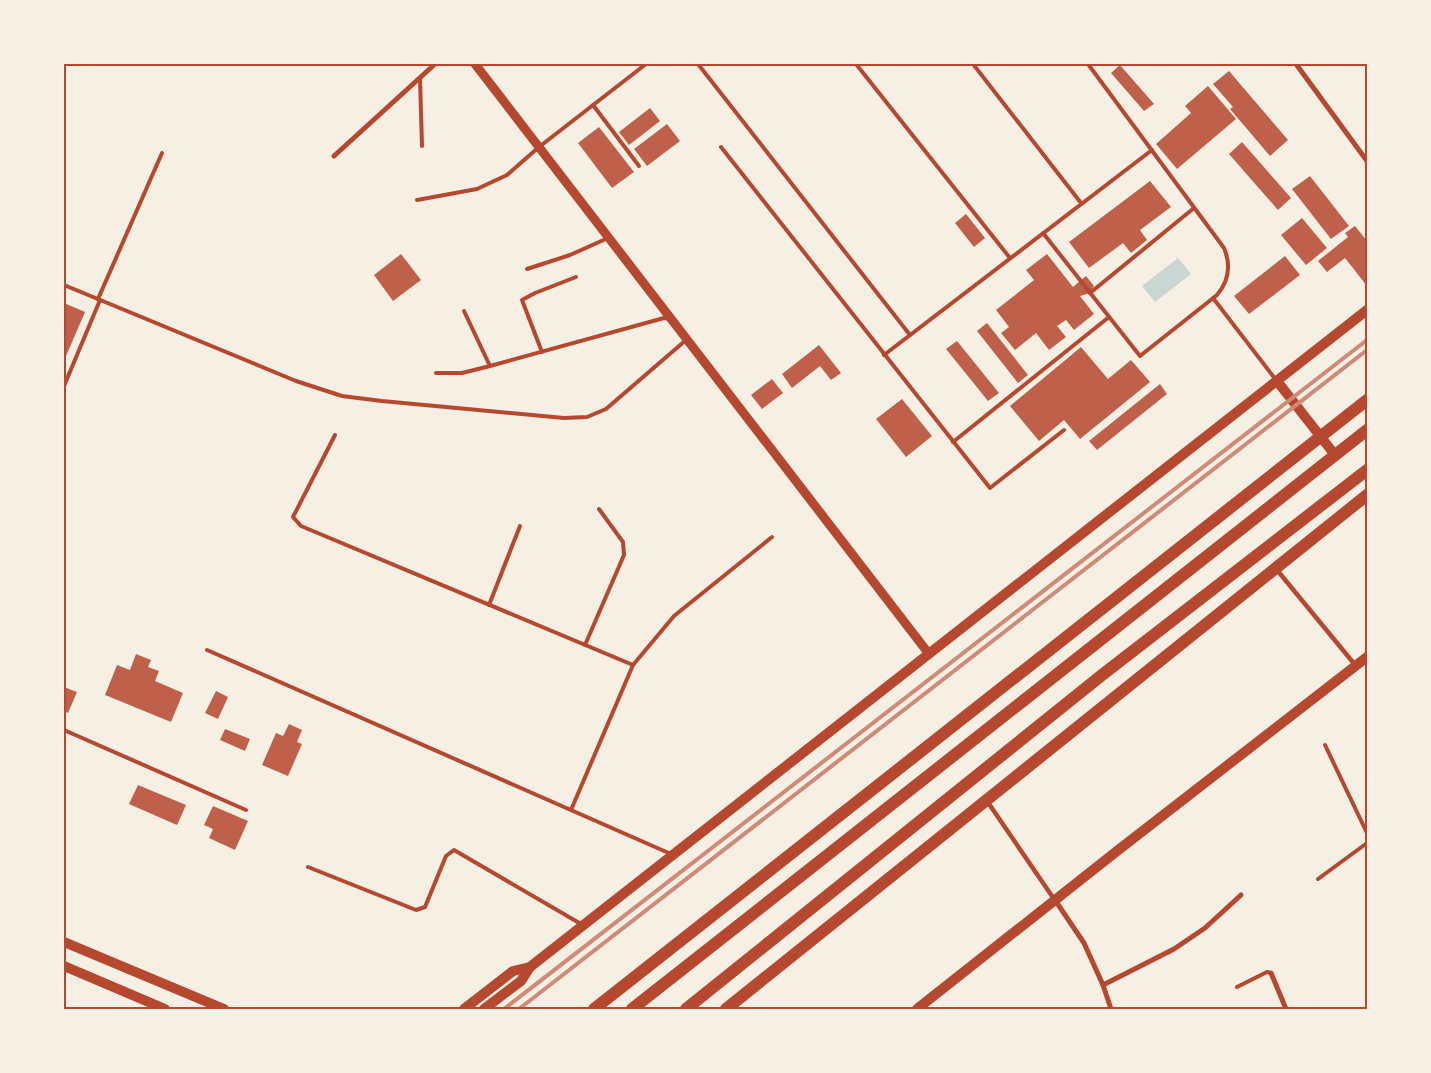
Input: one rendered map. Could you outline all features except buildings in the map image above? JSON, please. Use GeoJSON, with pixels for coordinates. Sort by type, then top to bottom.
{"type":"FeatureCollection","features":[{"type":"Feature","properties":{"kind":"highway"},"geometry":{"type":"LineString","coordinates":[[594,1009],[1367,400]]}},
{"type":"Feature","properties":{"kind":"highway"},"geometry":{"type":"LineString","coordinates":[[632,1009],[1367,430]]}},
{"type":"Feature","properties":{"kind":"highway"},"geometry":{"type":"LineString","coordinates":[[686,1009],[1094,682],[1367,470]]}},
{"type":"Feature","properties":{"kind":"highway"},"geometry":{"type":"LineString","coordinates":[[726,1009],[1367,495]]}},
{"type":"Feature","properties":{"kind":"main road"},"geometry":{"type":"LineString","coordinates":[[484,1009],[521,981],[530,967],[583,925],[1367,310]]}},
{"type":"Feature","properties":{"kind":"main road"},"geometry":{"type":"LineString","coordinates":[[1277,381],[1335,456]]}},
{"type":"Feature","properties":{"kind":"main road"},"geometry":{"type":"LineString","coordinates":[[917,1009],[1367,657]]}},
{"type":"Feature","properties":{"kind":"main road"},"geometry":{"type":"LineString","coordinates":[[64,942],[224,1009]]}},
{"type":"Feature","properties":{"kind":"main road"},"geometry":{"type":"LineString","coordinates":[[64,966],[165,1009]]}},
{"type":"Feature","properties":{"kind":"main road"},"geometry":{"type":"LineString","coordinates":[[464,1009],[513,971],[530,967]]}},
{"type":"Feature","properties":{"kind":"street"},"geometry":{"type":"LineString","coordinates":[[334,156],[435,64]]}},
{"type":"Feature","properties":{"kind":"street"},"geometry":{"type":"LineString","coordinates":[[475,64],[929,654]]}},
{"type":"Feature","properties":{"kind":"street"},"geometry":{"type":"LineString","coordinates":[[1296,64],[1367,161]]}},
{"type":"Feature","properties":{"kind":"street"},"geometry":{"type":"LineString","coordinates":[[1275,567],[1356,666]]}},
{"type":"Feature","properties":{"kind":"street"},"geometry":{"type":"LineString","coordinates":[[986,800],[1084,944],[1103,985],[1111,1009]]}},
{"type":"Feature","properties":{"kind":"street"},"geometry":{"type":"LineString","coordinates":[[1103,985],[1174,949],[1205,928],[1241,895]]}},
{"type":"Feature","properties":{"kind":"street"},"geometry":{"type":"LineString","coordinates":[[1271,973],[1286,1009]]}},
{"type":"Feature","properties":{"kind":"lane"},"geometry":{"type":"LineString","coordinates":[[417,200],[477,189],[498,180],[517,168],[539,147],[646,64]]}},
{"type":"Feature","properties":{"kind":"lane"},"geometry":{"type":"LineString","coordinates":[[698,64],[910,335]]}},
{"type":"Feature","properties":{"kind":"lane"},"geometry":{"type":"LineString","coordinates":[[856,64],[1010,258]]}},
{"type":"Feature","properties":{"kind":"lane"},"geometry":{"type":"LineString","coordinates":[[973,64],[1081,203]]}},
{"type":"Feature","properties":{"kind":"lane"},"geometry":{"type":"LineString","coordinates":[[1043,233],[1140,356],[1213,298],[1222,290],[1226,283],[1229,269],[1224,248],[1088,64]]}},
{"type":"Feature","properties":{"kind":"lane"},"geometry":{"type":"LineString","coordinates":[[420,79],[422,146]]}},
{"type":"Feature","properties":{"kind":"lane"},"geometry":{"type":"LineString","coordinates":[[593,105],[639,166]]}},
{"type":"Feature","properties":{"kind":"lane"},"geometry":{"type":"LineString","coordinates":[[721,147],[990,488],[1064,430]]}},
{"type":"Feature","properties":{"kind":"lane"},"geometry":{"type":"LineString","coordinates":[[884,355],[1152,150]]}},
{"type":"Feature","properties":{"kind":"lane"},"geometry":{"type":"LineString","coordinates":[[64,383],[162,153]]}},
{"type":"Feature","properties":{"kind":"lane"},"geometry":{"type":"LineString","coordinates":[[1090,293],[1194,208]]}},
{"type":"Feature","properties":{"kind":"lane"},"geometry":{"type":"LineString","coordinates":[[527,269],[570,255],[608,238]]}},
{"type":"Feature","properties":{"kind":"lane"},"geometry":{"type":"LineString","coordinates":[[542,352],[522,300],[576,277]]}},
{"type":"Feature","properties":{"kind":"lane"},"geometry":{"type":"LineString","coordinates":[[64,285],[296,381],[342,396],[375,401],[564,418],[587,417],[606,408],[686,340]]}},
{"type":"Feature","properties":{"kind":"lane"},"geometry":{"type":"LineString","coordinates":[[1213,298],[1277,381]]}},
{"type":"Feature","properties":{"kind":"lane"},"geometry":{"type":"LineString","coordinates":[[464,311],[490,366]]}},
{"type":"Feature","properties":{"kind":"lane"},"geometry":{"type":"LineString","coordinates":[[953,442],[1109,317]]}},
{"type":"Feature","properties":{"kind":"lane"},"geometry":{"type":"LineString","coordinates":[[436,373],[462,372],[490,366],[610,332],[670,318]]}},
{"type":"Feature","properties":{"kind":"lane"},"geometry":{"type":"LineString","coordinates":[[335,435],[293,517],[300,526],[633,665]]}},
{"type":"Feature","properties":{"kind":"lane"},"geometry":{"type":"LineString","coordinates":[[585,645],[624,555],[622,542],[599,509]]}},
{"type":"Feature","properties":{"kind":"lane"},"geometry":{"type":"LineString","coordinates":[[489,605],[520,526]]}},
{"type":"Feature","properties":{"kind":"lane"},"geometry":{"type":"LineString","coordinates":[[570,810],[633,665],[674,616],[772,537]]}},
{"type":"Feature","properties":{"kind":"lane"},"geometry":{"type":"LineString","coordinates":[[207,650],[673,855]]}},
{"type":"Feature","properties":{"kind":"lane"},"geometry":{"type":"LineString","coordinates":[[64,730],[246,810]]}},
{"type":"Feature","properties":{"kind":"lane"},"geometry":{"type":"LineString","coordinates":[[1325,745],[1367,832]]}},
{"type":"Feature","properties":{"kind":"lane"},"geometry":{"type":"LineString","coordinates":[[1318,878],[1367,843]]}},
{"type":"Feature","properties":{"kind":"lane"},"geometry":{"type":"LineString","coordinates":[[308,867],[416,910],[425,907],[446,856],[454,850],[583,925]]}},
{"type":"Feature","properties":{"kind":"lane"},"geometry":{"type":"LineString","coordinates":[[1237,987],[1266,972],[1271,973]]}},
{"type":"Feature","properties":{"kind":"shaded area"},"geometry":{"type":"Polygon","coordinates":[[[1178,258],[1191,274],[1155,302],[1142,286],[1178,258]]]}},
{"type":"Feature","properties":{"kind":"railway"},"geometry":{"type":"LineString","coordinates":[[504,1009],[1367,340]]}},
{"type":"Feature","properties":{"kind":"railway"},"geometry":{"type":"LineString","coordinates":[[519,1009],[1367,350]]}}]}
